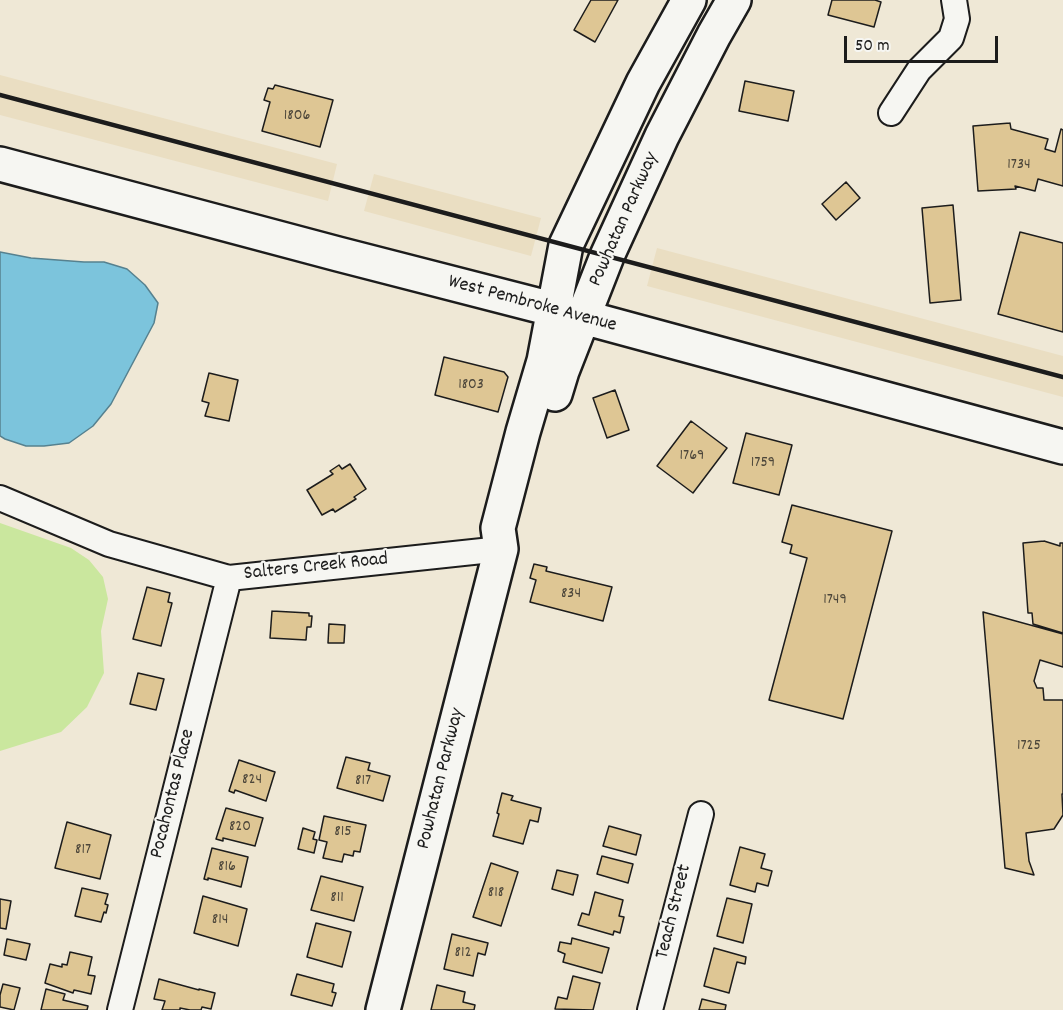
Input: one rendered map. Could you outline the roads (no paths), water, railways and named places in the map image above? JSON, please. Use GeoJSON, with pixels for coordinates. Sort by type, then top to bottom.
{"type":"FeatureCollection","features":[{"type":"Feature","properties":{"kind":"main road","name":"Powhatan Parkway"},"geometry":{"type":"LineString","coordinates":[[569,313],[566,245],[643,83],[688,0]]}},
{"type":"Feature","properties":{"kind":"main road","name":"Powhatan Parkway"},"geometry":{"type":"LineString","coordinates":[[383,1010],[501,549],[498,528],[544,361],[569,313],[607,256],[662,136],[714,35],[735,0]]}},
{"type":"Feature","properties":{"kind":"main road","name":"West Pembroke Avenue"},"geometry":{"type":"LineString","coordinates":[[0,164],[338,255],[569,313],[1063,447]]}},
{"type":"Feature","properties":{"kind":"street"},"geometry":{"type":"LineString","coordinates":[[891,112],[919,70],[951,38],[957,19],[954,0]]}},
{"type":"Feature","properties":{"kind":"street","name":"Salters Creek Road"},"geometry":{"type":"LineString","coordinates":[[0,498],[109,544],[229,578],[501,549]]}},
{"type":"Feature","properties":{"kind":"street","name":"Pocahontas Place"},"geometry":{"type":"LineString","coordinates":[[120,1010],[229,578]]}},
{"type":"Feature","properties":{"kind":"street","name":"Teach Street"},"geometry":{"type":"LineString","coordinates":[[650,1010],[701,814]]}},
{"type":"Feature","properties":{"kind":"water"},"geometry":{"type":"Polygon","coordinates":[[[0,252],[31,258],[104,262],[127,269],[145,285],[158,303],[154,323],[111,404],[93,426],[69,443],[26,446],[0,436],[0,252]]]}},
{"type":"Feature","properties":{"kind":"railway"},"geometry":{"type":"LineString","coordinates":[[0,95],[1063,377]]}}]}
